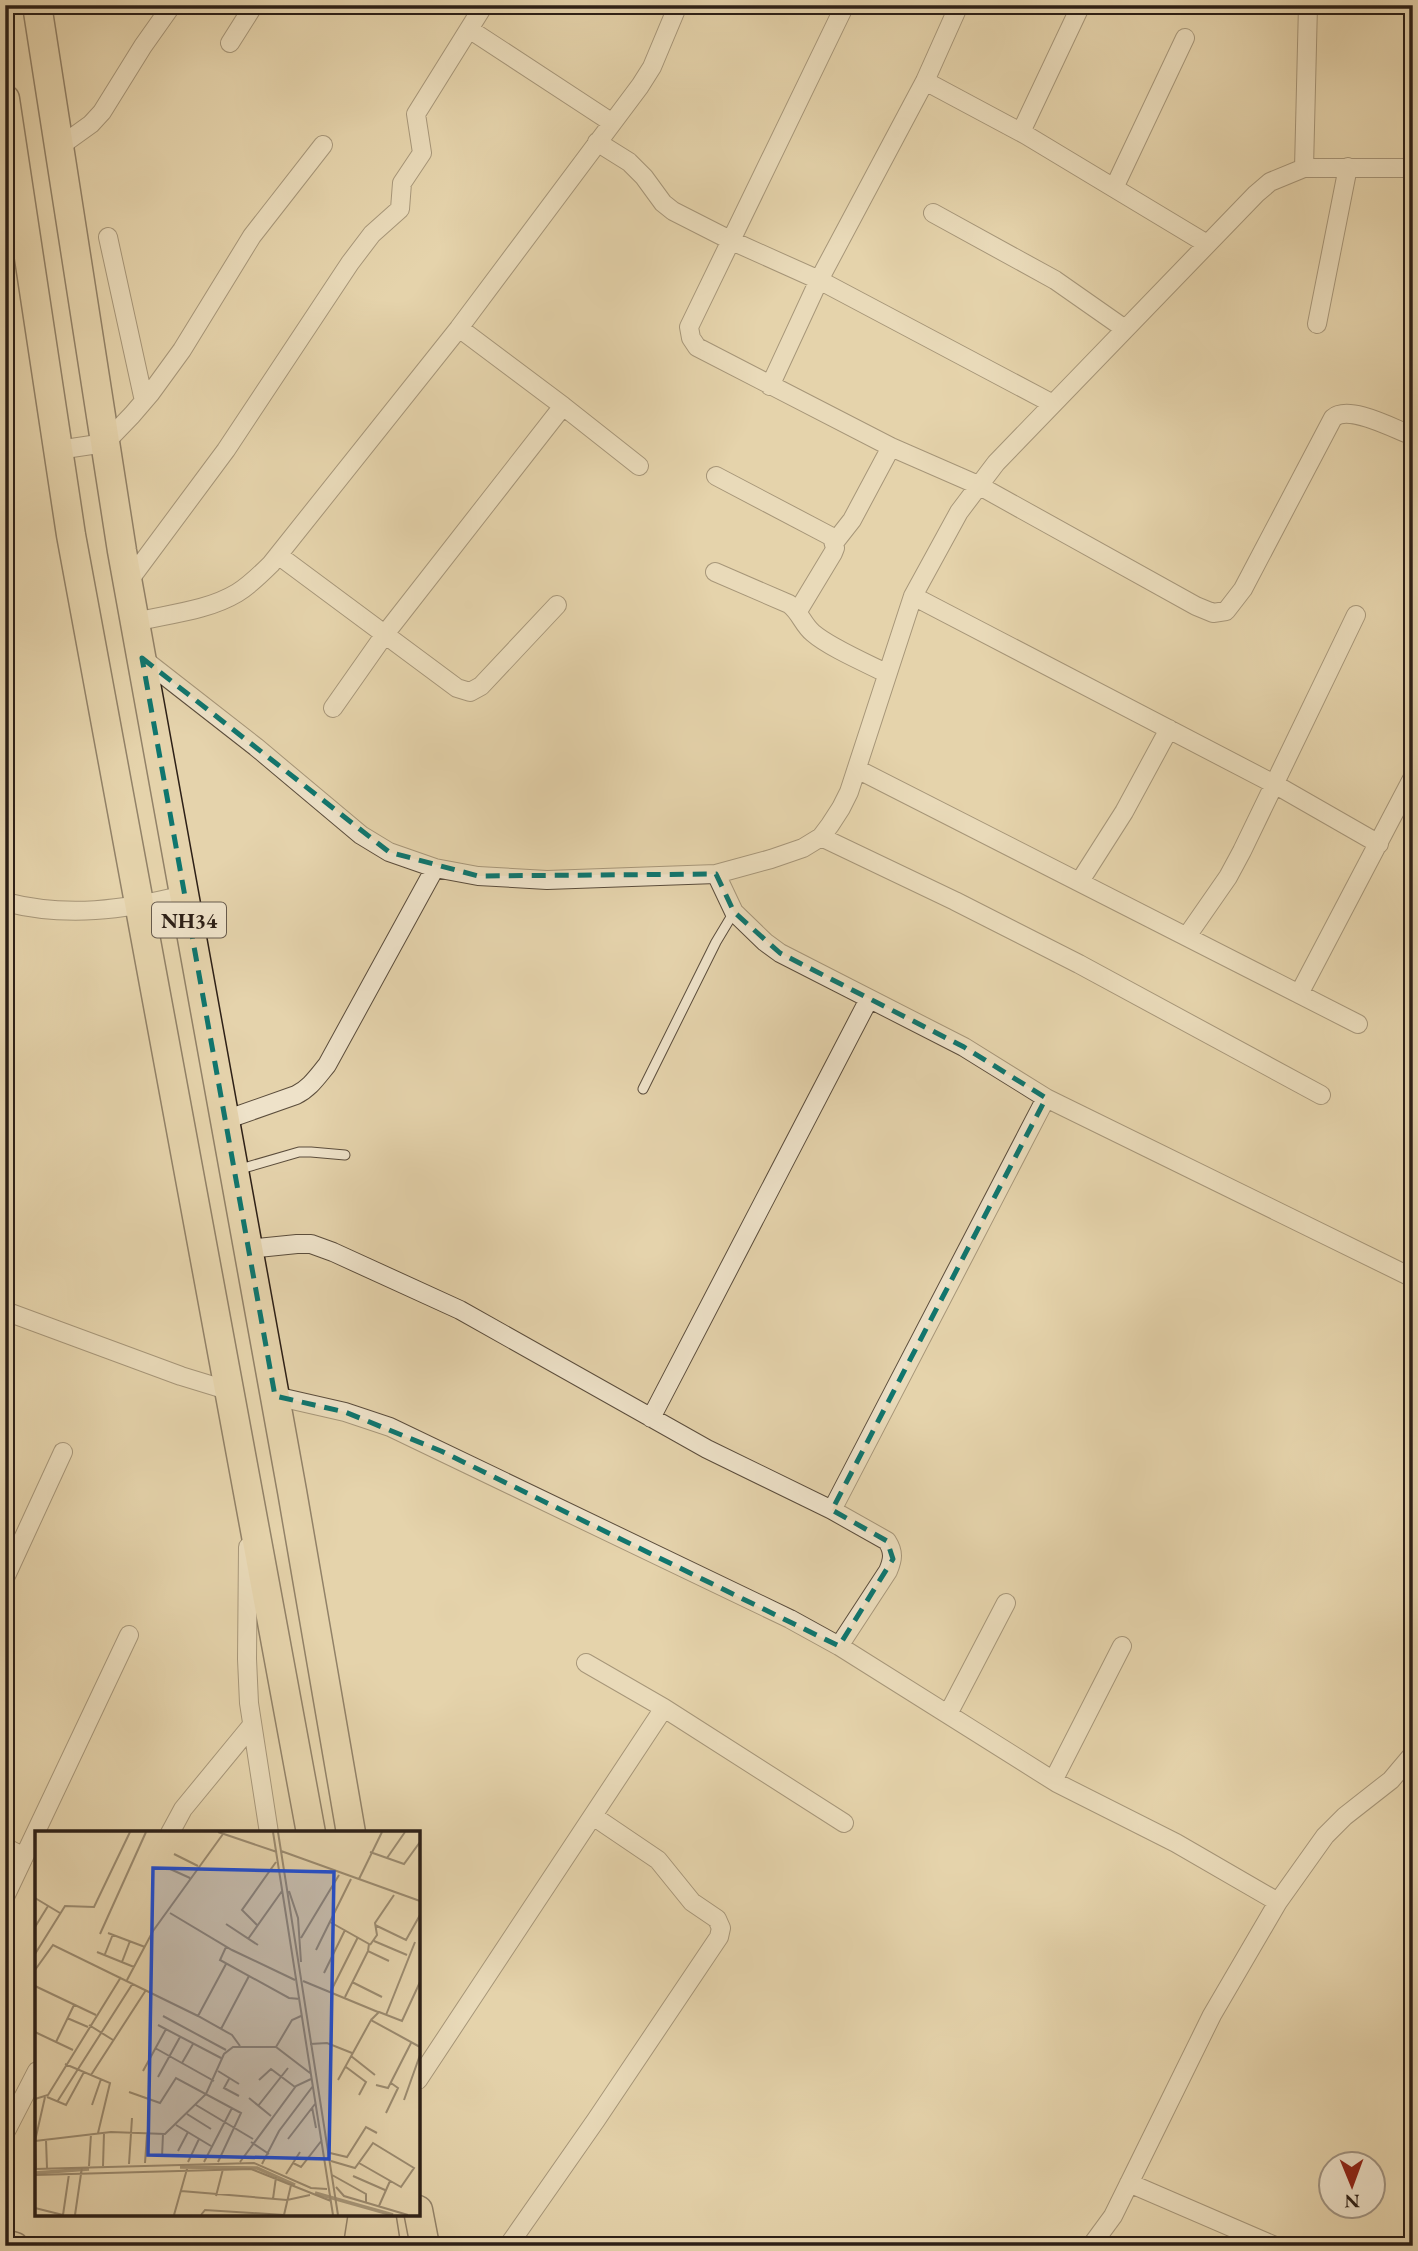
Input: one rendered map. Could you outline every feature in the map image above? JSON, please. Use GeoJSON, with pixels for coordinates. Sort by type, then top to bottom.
{"type":"FeatureCollection","features":[{"type":"Feature","properties":{"kind":"highway","name":"NH34"},"geometry":{"type":"LineString","coordinates":[[37,5],[128,582],[351,1831]]}},
{"type":"Feature","properties":{"kind":"highway","name":"NH34"},"geometry":{"type":"LineString","coordinates":[[5,99],[71,535],[311,1831]]}},
{"type":"Feature","properties":{"kind":"highway"},"geometry":{"type":"LineString","coordinates":[[358,2246],[363,2216]]}},
{"type":"Feature","properties":{"kind":"highway"},"geometry":{"type":"LineString","coordinates":[[381,2216],[386,2246]]}},
{"type":"Feature","properties":{"kind":"highway"},"geometry":{"type":"LineString","coordinates":[[419,2216],[425,2246]]}},
{"type":"Feature","properties":{"kind":"main road"},"geometry":{"type":"LineString","coordinates":[[5,2242],[15,2246]]}},
{"type":"Feature","properties":{"kind":"street"},"geometry":{"type":"LineString","coordinates":[[59,147],[91,124],[102,112],[172,5]]}},
{"type":"Feature","properties":{"kind":"street"},"geometry":{"type":"LineString","coordinates":[[230,43],[254,5]]}},
{"type":"Feature","properties":{"kind":"street"},"geometry":{"type":"LineString","coordinates":[[128,582],[226,450],[350,263],[372,234],[400,209],[402,183],[422,153],[416,114],[484,5]]}},
{"type":"Feature","properties":{"kind":"street"},"geometry":{"type":"LineString","coordinates":[[135,622],[212,605],[236,594],[254,581],[278,555],[460,328],[640,86],[652,66],[678,5]]}},
{"type":"Feature","properties":{"kind":"street"},"geometry":{"type":"LineString","coordinates":[[845,5],[689,327],[691,338],[697,347],[891,447],[978,485],[1213,613],[1226,611],[1243,589],[1333,418],[1344,412],[1352,413],[1413,436]]}},
{"type":"Feature","properties":{"kind":"street"},"geometry":{"type":"LineString","coordinates":[[770,386],[819,280],[925,81],[959,5]]}},
{"type":"Feature","properties":{"kind":"street"},"geometry":{"type":"LineString","coordinates":[[1021,132],[1081,5]]}},
{"type":"Feature","properties":{"kind":"street"},"geometry":{"type":"LineString","coordinates":[[1304,168],[1308,5]]}},
{"type":"Feature","properties":{"kind":"street"},"geometry":{"type":"LineString","coordinates":[[468,29],[611,122]]}},
{"type":"Feature","properties":{"kind":"street"},"geometry":{"type":"LineString","coordinates":[[1114,188],[1185,38]]}},
{"type":"Feature","properties":{"kind":"street"},"geometry":{"type":"LineString","coordinates":[[925,81],[1021,132],[1207,244]]}},
{"type":"Feature","properties":{"kind":"street"},"geometry":{"type":"LineString","coordinates":[[597,142],[629,162],[673,211],[819,280],[1053,404]]}},
{"type":"Feature","properties":{"kind":"street"},"geometry":{"type":"LineString","coordinates":[[58,450],[105,443],[144,401],[182,350],[252,236],[323,145]]}},
{"type":"Feature","properties":{"kind":"street"},"geometry":{"type":"LineString","coordinates":[[1317,324],[1348,167]]}},
{"type":"Feature","properties":{"kind":"street"},"geometry":{"type":"LineString","coordinates":[[142,658],[256,747],[361,835],[389,852],[435,869],[478,876],[547,880],[716,874],[803,848],[821,837],[841,808],[857,769],[913,596],[954,520],[996,463],[1255,194],[1270,182],[1304,168],[1413,168]]}},
{"type":"Feature","properties":{"kind":"street"},"geometry":{"type":"LineString","coordinates":[[933,213],[1055,280],[1125,330]]}},
{"type":"Feature","properties":{"kind":"street"},"geometry":{"type":"LineString","coordinates":[[108,237],[144,401]]}},
{"type":"Feature","properties":{"kind":"street"},"geometry":{"type":"LineString","coordinates":[[460,328],[639,466]]}},
{"type":"Feature","properties":{"kind":"street"},"geometry":{"type":"LineString","coordinates":[[333,708],[384,634],[564,406]]}},
{"type":"Feature","properties":{"kind":"street"},"geometry":{"type":"LineString","coordinates":[[834,543],[852,520],[891,447]]}},
{"type":"Feature","properties":{"kind":"street"},"geometry":{"type":"LineString","coordinates":[[716,476],[832,537],[833,553],[799,611]]}},
{"type":"Feature","properties":{"kind":"street"},"geometry":{"type":"LineString","coordinates":[[278,555],[457,688],[470,692],[481,686],[557,605]]}},
{"type":"Feature","properties":{"kind":"street"},"geometry":{"type":"LineString","coordinates":[[715,572],[789,604],[799,611],[807,628],[817,637],[886,673]]}},
{"type":"Feature","properties":{"kind":"street"},"geometry":{"type":"LineString","coordinates":[[913,596],[1276,785],[1379,844]]}},
{"type":"Feature","properties":{"kind":"street"},"geometry":{"type":"LineString","coordinates":[[1187,936],[1228,877],[1276,785],[1356,615]]}},
{"type":"Feature","properties":{"kind":"street"},"geometry":{"type":"LineString","coordinates":[[1080,881],[1124,812],[1168,729]]}},
{"type":"Feature","properties":{"kind":"street"},"geometry":{"type":"LineString","coordinates":[[857,769],[1358,1024]]}},
{"type":"Feature","properties":{"kind":"street"},"geometry":{"type":"LineString","coordinates":[[1299,994],[1413,777]]}},
{"type":"Feature","properties":{"kind":"street"},"geometry":{"type":"LineString","coordinates":[[821,837],[1079,964],[1321,1095]]}},
{"type":"Feature","properties":{"kind":"street"},"geometry":{"type":"LineString","coordinates":[[225,1120],[296,1095],[314,1082],[340,1041],[435,869]]}},
{"type":"Feature","properties":{"kind":"street"},"geometry":{"type":"LineString","coordinates":[[716,874],[734,912],[780,953],[964,1047],[1046,1098],[1413,1278]]}},
{"type":"Feature","properties":{"kind":"street"},"geometry":{"type":"LineString","coordinates":[[5,902],[71,912],[140,906],[184,895]]}},
{"type":"Feature","properties":{"kind":"street"},"geometry":{"type":"LineString","coordinates":[[651,1418],[869,999]]}},
{"type":"Feature","properties":{"kind":"street"},"geometry":{"type":"LineString","coordinates":[[832,1510],[1046,1098]]}},
{"type":"Feature","properties":{"kind":"street"},"geometry":{"type":"LineString","coordinates":[[248,1249],[311,1244],[460,1310],[707,1449],[832,1510],[887,1541],[892,1549],[893,1559],[888,1571],[839,1646]]}},
{"type":"Feature","properties":{"kind":"street"},"geometry":{"type":"LineString","coordinates":[[6,1313],[230,1391]]}},
{"type":"Feature","properties":{"kind":"street"},"geometry":{"type":"LineString","coordinates":[[275,1396],[345,1412],[390,1427],[734,1591],[839,1646],[1054,1779],[1176,1843],[1278,1902]]}},
{"type":"Feature","properties":{"kind":"street"},"geometry":{"type":"LineString","coordinates":[[5,1578],[63,1452]]}},
{"type":"Feature","properties":{"kind":"street"},"geometry":{"type":"LineString","coordinates":[[249,1493],[247,1659],[253,1725],[269,1831]]}},
{"type":"Feature","properties":{"kind":"street"},"geometry":{"type":"LineString","coordinates":[[948,1714],[1006,1603]]}},
{"type":"Feature","properties":{"kind":"street"},"geometry":{"type":"LineString","coordinates":[[36,1831],[129,1635]]}},
{"type":"Feature","properties":{"kind":"street"},"geometry":{"type":"LineString","coordinates":[[1054,1779],[1122,1646]]}},
{"type":"Feature","properties":{"kind":"street"},"geometry":{"type":"LineString","coordinates":[[586,1663],[664,1708],[844,1823]]}},
{"type":"Feature","properties":{"kind":"street"},"geometry":{"type":"LineString","coordinates":[[420,2077],[664,1708]]}},
{"type":"Feature","properties":{"kind":"street"},"geometry":{"type":"LineString","coordinates":[[171,1831],[183,1809],[253,1725]]}},
{"type":"Feature","properties":{"kind":"street"},"geometry":{"type":"LineString","coordinates":[[1091,2246],[1113,2216],[1212,2015],[1278,1902],[1325,1836],[1345,1816],[1391,1780],[1413,1754]]}},
{"type":"Feature","properties":{"kind":"street"},"geometry":{"type":"LineString","coordinates":[[508,2246],[719,1937],[721,1928],[718,1919],[692,1902],[658,1860],[593,1815]]}},
{"type":"Feature","properties":{"kind":"street"},"geometry":{"type":"LineString","coordinates":[[5,1897],[35,1834]]}},
{"type":"Feature","properties":{"kind":"street"},"geometry":{"type":"LineString","coordinates":[[5,1847],[24,1857]]}},
{"type":"Feature","properties":{"kind":"street"},"geometry":{"type":"LineString","coordinates":[[5,2133],[35,2075]]}},
{"type":"Feature","properties":{"kind":"street"},"geometry":{"type":"LineString","coordinates":[[1129,2183],[1275,2246]]}},
{"type":"Feature","properties":{"kind":"lane"},"geometry":{"type":"LineString","coordinates":[[643,1090],[716,942],[734,912]]}},
{"type":"Feature","properties":{"kind":"lane"},"geometry":{"type":"LineString","coordinates":[[234,1171],[299,1152],[345,1155]]}},
{"type":"Feature","properties":{"kind":"highlighted area"},"geometry":{"type":"Polygon","coordinates":[[[142,658],[389,852],[478,876],[716,874],[734,912],[780,953],[964,1047],[1046,1098],[832,1510],[887,1541],[893,1559],[839,1646],[441,1451],[345,1412],[275,1396],[142,658]]]}}]}
